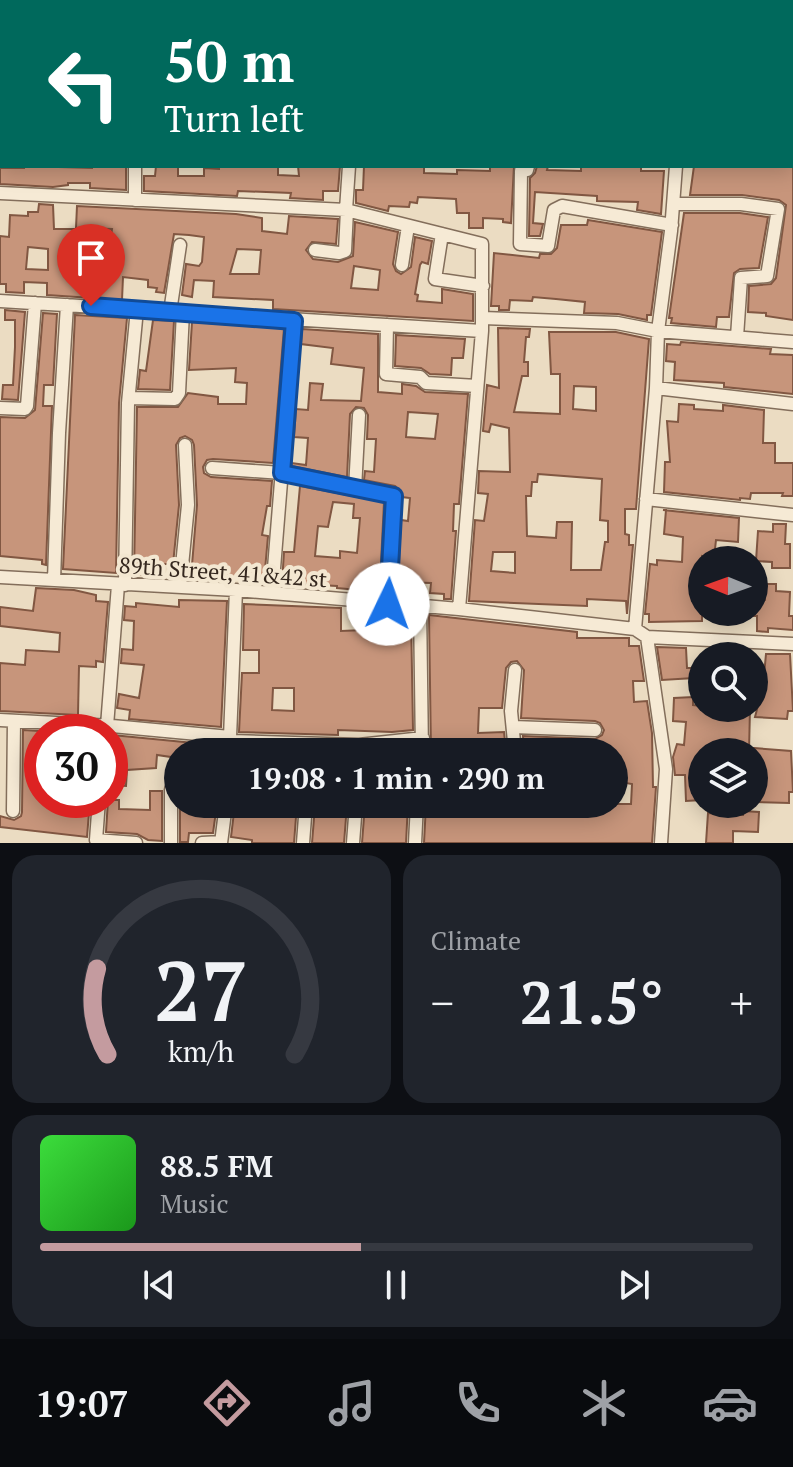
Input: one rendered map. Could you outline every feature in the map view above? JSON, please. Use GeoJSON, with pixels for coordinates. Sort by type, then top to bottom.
{"type":"FeatureCollection","features":[{"type":"Feature","properties":{"kind":"street"},"geometry":{"type":"LineString","coordinates":[[135,168],[135,200]]}},
{"type":"Feature","properties":{"kind":"street"},"geometry":{"type":"LineString","coordinates":[[315,250],[345,251],[349,168]]}},
{"type":"Feature","properties":{"kind":"street"},"geometry":{"type":"LineString","coordinates":[[528,168],[521,171],[520,244],[548,246],[554,210],[562,206],[672,225]]}},
{"type":"Feature","properties":{"kind":"street"},"geometry":{"type":"LineString","coordinates":[[676,168],[658,331],[635,629],[647,637],[793,644]]}},
{"type":"Feature","properties":{"kind":"street"},"geometry":{"type":"LineString","coordinates":[[0,193],[346,210],[482,244],[483,324],[459,609]]}},
{"type":"Feature","properties":{"kind":"street"},"geometry":{"type":"LineString","coordinates":[[673,204],[741,204],[778,209],[767,276],[741,278],[737,337]]}},
{"type":"Feature","properties":{"kind":"street"},"geometry":{"type":"LineString","coordinates":[[402,265],[408,226]]}},
{"type":"Feature","properties":{"kind":"street"},"geometry":{"type":"LineString","coordinates":[[442,234],[435,279],[483,286]]}},
{"type":"Feature","properties":{"kind":"street"},"geometry":{"type":"LineString","coordinates":[[129,398],[168,400],[175,399],[179,393],[176,312],[180,245]]}},
{"type":"Feature","properties":{"kind":"street"},"geometry":{"type":"LineString","coordinates":[[0,316],[0,301],[387,325],[617,323],[658,331],[793,342]]}},
{"type":"Feature","properties":{"kind":"street"},"geometry":{"type":"LineString","coordinates":[[0,408],[25,409],[27,406],[35,303]]}},
{"type":"Feature","properties":{"kind":"street"},"geometry":{"type":"LineString","coordinates":[[54,580],[67,305]]}},
{"type":"Feature","properties":{"kind":"street"},"geometry":{"type":"LineString","coordinates":[[111,714],[137,309]]}},
{"type":"Feature","properties":{"kind":"street"},"geometry":{"type":"LineString","coordinates":[[272,593],[294,321]]}},
{"type":"Feature","properties":{"kind":"street"},"geometry":{"type":"LineString","coordinates":[[387,325],[386,374],[420,377],[426,383],[477,386]]}},
{"type":"Feature","properties":{"kind":"street"},"geometry":{"type":"LineString","coordinates":[[656,388],[793,404]]}},
{"type":"Feature","properties":{"kind":"street"},"geometry":{"type":"LineString","coordinates":[[355,489],[359,415]]}},
{"type":"Feature","properties":{"kind":"street"},"geometry":{"type":"LineString","coordinates":[[180,586],[188,505],[185,445]]}},
{"type":"Feature","properties":{"kind":"street"},"geometry":{"type":"LineString","coordinates":[[212,468],[282,473],[394,496],[388,604]]}},
{"type":"Feature","properties":{"kind":"street"},"geometry":{"type":"LineString","coordinates":[[646,499],[793,515]]}},
{"type":"Feature","properties":{"kind":"street","name":"89th Street, 41&42 st"},"geometry":{"type":"LineString","coordinates":[[0,577],[236,590],[459,609],[635,629]]}},
{"type":"Feature","properties":{"kind":"street"},"geometry":{"type":"LineString","coordinates":[[232,738],[236,590]]}},
{"type":"Feature","properties":{"kind":"street"},"geometry":{"type":"LineString","coordinates":[[420,606],[423,738]]}},
{"type":"Feature","properties":{"kind":"street"},"geometry":{"type":"LineString","coordinates":[[647,637],[666,769],[661,843]]}},
{"type":"Feature","properties":{"kind":"street"},"geometry":{"type":"LineString","coordinates":[[514,738],[511,711],[515,670]]}},
{"type":"Feature","properties":{"kind":"street"},"geometry":{"type":"LineString","coordinates":[[0,720],[24,722]]}},
{"type":"Feature","properties":{"kind":"street"},"geometry":{"type":"LineString","coordinates":[[13,811],[14,721]]}},
{"type":"Feature","properties":{"kind":"street"},"geometry":{"type":"LineString","coordinates":[[513,727],[595,730]]}},
{"type":"Feature","properties":{"kind":"street"},"geometry":{"type":"LineString","coordinates":[[128,729],[191,738]]}},
{"type":"Feature","properties":{"kind":"street"},"geometry":{"type":"LineString","coordinates":[[98,818],[96,840],[136,843]]}},
{"type":"Feature","properties":{"kind":"street"},"geometry":{"type":"LineString","coordinates":[[171,818],[171,843]]}},
{"type":"Feature","properties":{"kind":"street"},"geometry":{"type":"LineString","coordinates":[[202,843],[221,842],[224,818]]}},
{"type":"Feature","properties":{"kind":"street"},"geometry":{"type":"LineString","coordinates":[[303,843],[305,818]]}},
{"type":"Feature","properties":{"kind":"street"},"geometry":{"type":"LineString","coordinates":[[353,843],[355,818]]}},
{"type":"Feature","properties":{"kind":"street"},"geometry":{"type":"LineString","coordinates":[[415,843],[416,818]]}},
{"type":"Feature","properties":{"kind":"building"},"geometry":{"type":"Polygon","coordinates":[[[0,168],[126,168],[126,190],[90,188],[90,183],[53,187],[0,184],[0,168]]]}},
{"type":"Feature","properties":{"kind":"building"},"geometry":{"type":"Polygon","coordinates":[[[156,168],[178,168],[178,176],[204,176],[204,168],[278,168],[278,175],[299,176],[298,168],[340,168],[338,191],[323,191],[323,200],[290,198],[291,193],[238,191],[237,196],[144,191],[144,176],[155,176],[156,168]]]}},
{"type":"Feature","properties":{"kind":"building"},"geometry":{"type":"Polygon","coordinates":[[[364,168],[424,168],[424,173],[457,174],[457,170],[514,168],[511,223],[503,222],[503,219],[483,218],[483,228],[469,228],[469,213],[457,213],[456,199],[418,197],[417,203],[410,202],[409,207],[389,206],[388,211],[356,203],[356,190],[363,190],[364,168]]]}},
{"type":"Feature","properties":{"kind":"building"},"geometry":{"type":"Polygon","coordinates":[[[536,168],[581,171],[581,168],[641,168],[641,171],[664,171],[661,214],[637,210],[638,202],[597,201],[597,196],[535,192],[533,223],[543,224],[540,236],[529,236],[530,178],[536,168]]]}},
{"type":"Feature","properties":{"kind":"building"},"geometry":{"type":"Polygon","coordinates":[[[694,168],[793,168],[793,320],[748,312],[749,286],[771,284],[776,278],[786,205],[779,200],[742,195],[690,195],[694,168]]]}},
{"type":"Feature","properties":{"kind":"building"},"geometry":{"type":"Polygon","coordinates":[[[39,204],[53,205],[54,229],[80,229],[79,259],[100,260],[101,251],[109,252],[112,229],[76,228],[77,206],[236,214],[262,218],[262,231],[287,234],[289,216],[338,219],[336,244],[312,242],[306,250],[313,259],[338,262],[353,256],[355,222],[398,232],[393,264],[401,274],[411,267],[415,237],[432,241],[428,264],[422,262],[420,265],[415,294],[418,295],[417,301],[442,303],[442,289],[473,294],[473,321],[273,309],[273,300],[213,297],[214,281],[194,280],[192,297],[182,295],[186,264],[199,266],[202,262],[204,237],[174,234],[164,293],[148,287],[148,280],[123,277],[122,300],[47,295],[47,283],[24,282],[24,293],[6,292],[6,284],[0,284],[0,236],[9,237],[10,215],[28,216],[28,212],[38,212],[39,204]],[[28,247],[26,269],[48,270],[48,249],[28,247]],[[237,249],[230,274],[259,274],[261,250],[237,249]],[[354,266],[351,288],[378,290],[380,270],[354,266]]]}},
{"type":"Feature","properties":{"kind":"building"},"geometry":{"type":"Polygon","coordinates":[[[684,213],[740,213],[768,217],[759,268],[740,269],[734,273],[729,317],[717,317],[716,327],[671,323],[672,318],[669,318],[684,213]]]}},
{"type":"Feature","properties":{"kind":"building"},"geometry":{"type":"Polygon","coordinates":[[[588,220],[662,232],[651,315],[647,315],[647,320],[618,314],[584,313],[585,302],[556,299],[533,297],[532,301],[510,300],[509,310],[491,306],[494,253],[539,258],[540,254],[551,254],[557,248],[561,225],[587,225],[588,220]]]}},
{"type":"Feature","properties":{"kind":"building"},"geometry":{"type":"Polygon","coordinates":[[[5,310],[25,312],[18,400],[2,399],[3,385],[13,385],[15,347],[15,320],[5,320],[5,310]]]}},
{"type":"Feature","properties":{"kind":"building"},"geometry":{"type":"Polygon","coordinates":[[[43,313],[57,314],[53,385],[44,385],[43,406],[52,406],[46,565],[42,564],[42,560],[0,556],[0,417],[25,418],[35,410],[43,313]]]}},
{"type":"Feature","properties":{"kind":"building"},"geometry":{"type":"Polygon","coordinates":[[[75,315],[127,318],[119,403],[116,573],[63,569],[75,315]]]}},
{"type":"Feature","properties":{"kind":"building"},"geometry":{"type":"Polygon","coordinates":[[[153,320],[174,321],[170,390],[138,389],[140,370],[146,371],[153,320]]]}},
{"type":"Feature","properties":{"kind":"building"},"geometry":{"type":"Polygon","coordinates":[[[192,322],[284,328],[273,463],[213,459],[207,460],[203,467],[204,473],[211,477],[272,481],[270,506],[267,506],[262,535],[268,536],[264,581],[217,576],[191,577],[197,505],[194,445],[185,436],[176,445],[179,505],[173,564],[153,564],[152,575],[134,574],[137,407],[178,407],[188,393],[218,397],[218,404],[246,404],[247,383],[235,382],[236,368],[189,370],[192,322]]]}},
{"type":"Feature","properties":{"kind":"building"},"geometry":{"type":"Polygon","coordinates":[[[498,328],[530,329],[529,337],[526,337],[524,362],[528,362],[528,376],[522,376],[514,412],[560,414],[560,374],[551,374],[549,332],[616,332],[649,339],[636,509],[625,509],[625,534],[629,535],[629,545],[633,545],[627,614],[626,601],[587,599],[587,606],[469,601],[475,520],[484,521],[488,494],[478,493],[479,471],[510,472],[509,428],[491,424],[489,432],[483,431],[487,385],[499,388],[498,328]],[[574,386],[573,409],[596,411],[596,387],[574,386]],[[538,474],[537,482],[532,482],[531,496],[526,496],[527,536],[556,538],[557,522],[572,522],[571,570],[601,570],[605,542],[608,542],[608,521],[600,520],[602,479],[538,474]],[[493,552],[491,571],[515,573],[515,552],[493,552]]]}},
{"type":"Feature","properties":{"kind":"building"},"geometry":{"type":"Polygon","coordinates":[[[302,329],[378,334],[378,392],[402,394],[402,384],[416,386],[425,392],[468,394],[459,504],[454,504],[453,531],[456,531],[451,599],[444,599],[444,594],[430,593],[431,583],[398,582],[401,520],[408,521],[410,498],[402,497],[395,486],[364,480],[365,471],[374,472],[376,439],[367,439],[368,415],[364,408],[356,407],[350,414],[347,477],[291,466],[292,463],[306,465],[308,438],[294,437],[296,409],[308,410],[310,383],[323,384],[321,400],[361,401],[364,368],[331,364],[333,348],[301,344],[302,329]],[[408,412],[406,437],[435,439],[438,414],[408,412]]]}},
{"type":"Feature","properties":{"kind":"building"},"geometry":{"type":"Polygon","coordinates":[[[396,335],[465,339],[463,358],[452,358],[451,375],[395,366],[396,335]]]}},
{"type":"Feature","properties":{"kind":"building"},"geometry":{"type":"Polygon","coordinates":[[[681,342],[771,349],[770,354],[793,355],[793,394],[724,387],[724,383],[674,380],[675,362],[666,361],[667,344],[680,345],[681,342]]]}},
{"type":"Feature","properties":{"kind":"building"},"geometry":{"type":"Polygon","coordinates":[[[679,404],[694,405],[694,409],[723,411],[723,405],[764,410],[763,443],[775,443],[775,463],[793,463],[793,496],[751,493],[750,499],[740,500],[664,492],[665,462],[670,462],[667,421],[678,422],[679,404]]]}},
{"type":"Feature","properties":{"kind":"building"},"geometry":{"type":"Polygon","coordinates":[[[300,486],[384,502],[380,583],[359,581],[358,590],[282,583],[284,552],[294,552],[300,486]],[[333,502],[328,527],[318,526],[315,556],[340,558],[340,551],[357,553],[360,518],[353,518],[354,504],[333,502]]]}},
{"type":"Feature","properties":{"kind":"building"},"geometry":{"type":"Polygon","coordinates":[[[666,510],[739,518],[738,542],[716,540],[715,546],[688,546],[688,621],[649,622],[649,614],[645,614],[650,564],[657,565],[657,560],[682,562],[683,537],[664,534],[666,510]]]}},
{"type":"Feature","properties":{"kind":"building"},"geometry":{"type":"Polygon","coordinates":[[[773,524],[786,524],[785,544],[790,544],[790,568],[772,568],[772,562],[768,562],[768,546],[757,546],[758,531],[773,532],[773,524]]]}},
{"type":"Feature","properties":{"kind":"building"},"geometry":{"type":"Polygon","coordinates":[[[768,584],[776,584],[776,591],[790,592],[789,616],[793,616],[793,630],[768,628],[768,632],[757,631],[757,626],[768,626],[768,584]]]}},
{"type":"Feature","properties":{"kind":"building"},"geometry":{"type":"Polygon","coordinates":[[[36,588],[74,590],[96,595],[96,601],[108,602],[103,662],[96,661],[96,667],[79,666],[78,714],[0,711],[0,663],[25,665],[26,650],[59,652],[60,633],[0,626],[0,607],[33,611],[36,588]]]}},
{"type":"Feature","properties":{"kind":"building"},"geometry":{"type":"Polygon","coordinates":[[[179,600],[227,601],[221,727],[129,719],[130,710],[117,708],[119,694],[139,698],[144,665],[121,663],[122,649],[133,650],[134,621],[124,620],[125,606],[136,607],[136,603],[179,607],[179,600]]]}},
{"type":"Feature","properties":{"kind":"building"},"geometry":{"type":"Polygon","coordinates":[[[244,604],[341,608],[341,631],[365,630],[365,610],[411,614],[413,730],[338,730],[338,735],[239,732],[242,673],[259,673],[259,650],[243,650],[244,604]],[[273,688],[272,710],[294,711],[294,688],[273,688]]]}},
{"type":"Feature","properties":{"kind":"building"},"geometry":{"type":"Polygon","coordinates":[[[429,615],[577,632],[577,638],[629,638],[629,646],[639,646],[644,681],[633,681],[634,702],[647,701],[652,733],[653,787],[656,787],[652,843],[424,843],[425,818],[628,818],[632,784],[628,783],[628,738],[597,738],[604,730],[595,721],[521,718],[524,670],[517,661],[506,668],[502,708],[479,708],[478,733],[504,732],[505,738],[431,738],[429,615]]]}},
{"type":"Feature","properties":{"kind":"building"},"geometry":{"type":"Polygon","coordinates":[[[657,647],[686,648],[688,678],[662,680],[657,647]]]}},
{"type":"Feature","properties":{"kind":"building"},"geometry":{"type":"Polygon","coordinates":[[[768,654],[790,654],[793,711],[788,711],[787,719],[768,718],[768,654]]]}},
{"type":"Feature","properties":{"kind":"building"},"geometry":{"type":"Polygon","coordinates":[[[688,697],[688,722],[750,722],[749,738],[688,738],[688,801],[685,775],[675,775],[673,757],[677,744],[684,745],[686,722],[673,721],[674,698],[688,697]]]}},
{"type":"Feature","properties":{"kind":"building"},"geometry":{"type":"Polygon","coordinates":[[[23,730],[24,818],[89,818],[87,837],[0,827],[0,816],[14,820],[22,812],[23,730]]]}},
{"type":"Feature","properties":{"kind":"building"},"geometry":{"type":"Polygon","coordinates":[[[523,736],[571,738],[523,738],[523,736]]]}},
{"type":"Feature","properties":{"kind":"building"},"geometry":{"type":"Polygon","coordinates":[[[128,737],[164,740],[164,756],[157,755],[156,768],[128,770],[128,737]]]}},
{"type":"Feature","properties":{"kind":"building"},"geometry":{"type":"Polygon","coordinates":[[[768,749],[791,751],[793,792],[789,792],[789,803],[768,802],[768,749]]]}},
{"type":"Feature","properties":{"kind":"building"},"geometry":{"type":"Polygon","coordinates":[[[150,791],[162,791],[162,841],[148,840],[137,834],[106,832],[107,818],[128,818],[128,809],[150,810],[150,791]]]}},
{"type":"Feature","properties":{"kind":"building"},"geometry":{"type":"Polygon","coordinates":[[[180,818],[215,818],[213,833],[189,833],[188,842],[180,842],[180,818]]]}},
{"type":"Feature","properties":{"kind":"building"},"geometry":{"type":"Polygon","coordinates":[[[233,818],[296,818],[294,843],[252,843],[252,840],[231,837],[233,818]]]}},
{"type":"Feature","properties":{"kind":"building"},"geometry":{"type":"Polygon","coordinates":[[[314,818],[346,818],[344,843],[312,843],[314,818]]]}},
{"type":"Feature","properties":{"kind":"building"},"geometry":{"type":"Polygon","coordinates":[[[364,818],[407,818],[406,843],[362,843],[364,818]]]}},
{"type":"Feature","properties":{"kind":"building"},"geometry":{"type":"Polygon","coordinates":[[[708,818],[759,818],[758,832],[733,831],[733,843],[706,843],[708,818]]]}},
{"type":"Feature","properties":{"kind":"route"},"geometry":{"type":"LineString","coordinates":[[91,306],[294,321],[282,473],[394,496],[388,604]]}}]}
